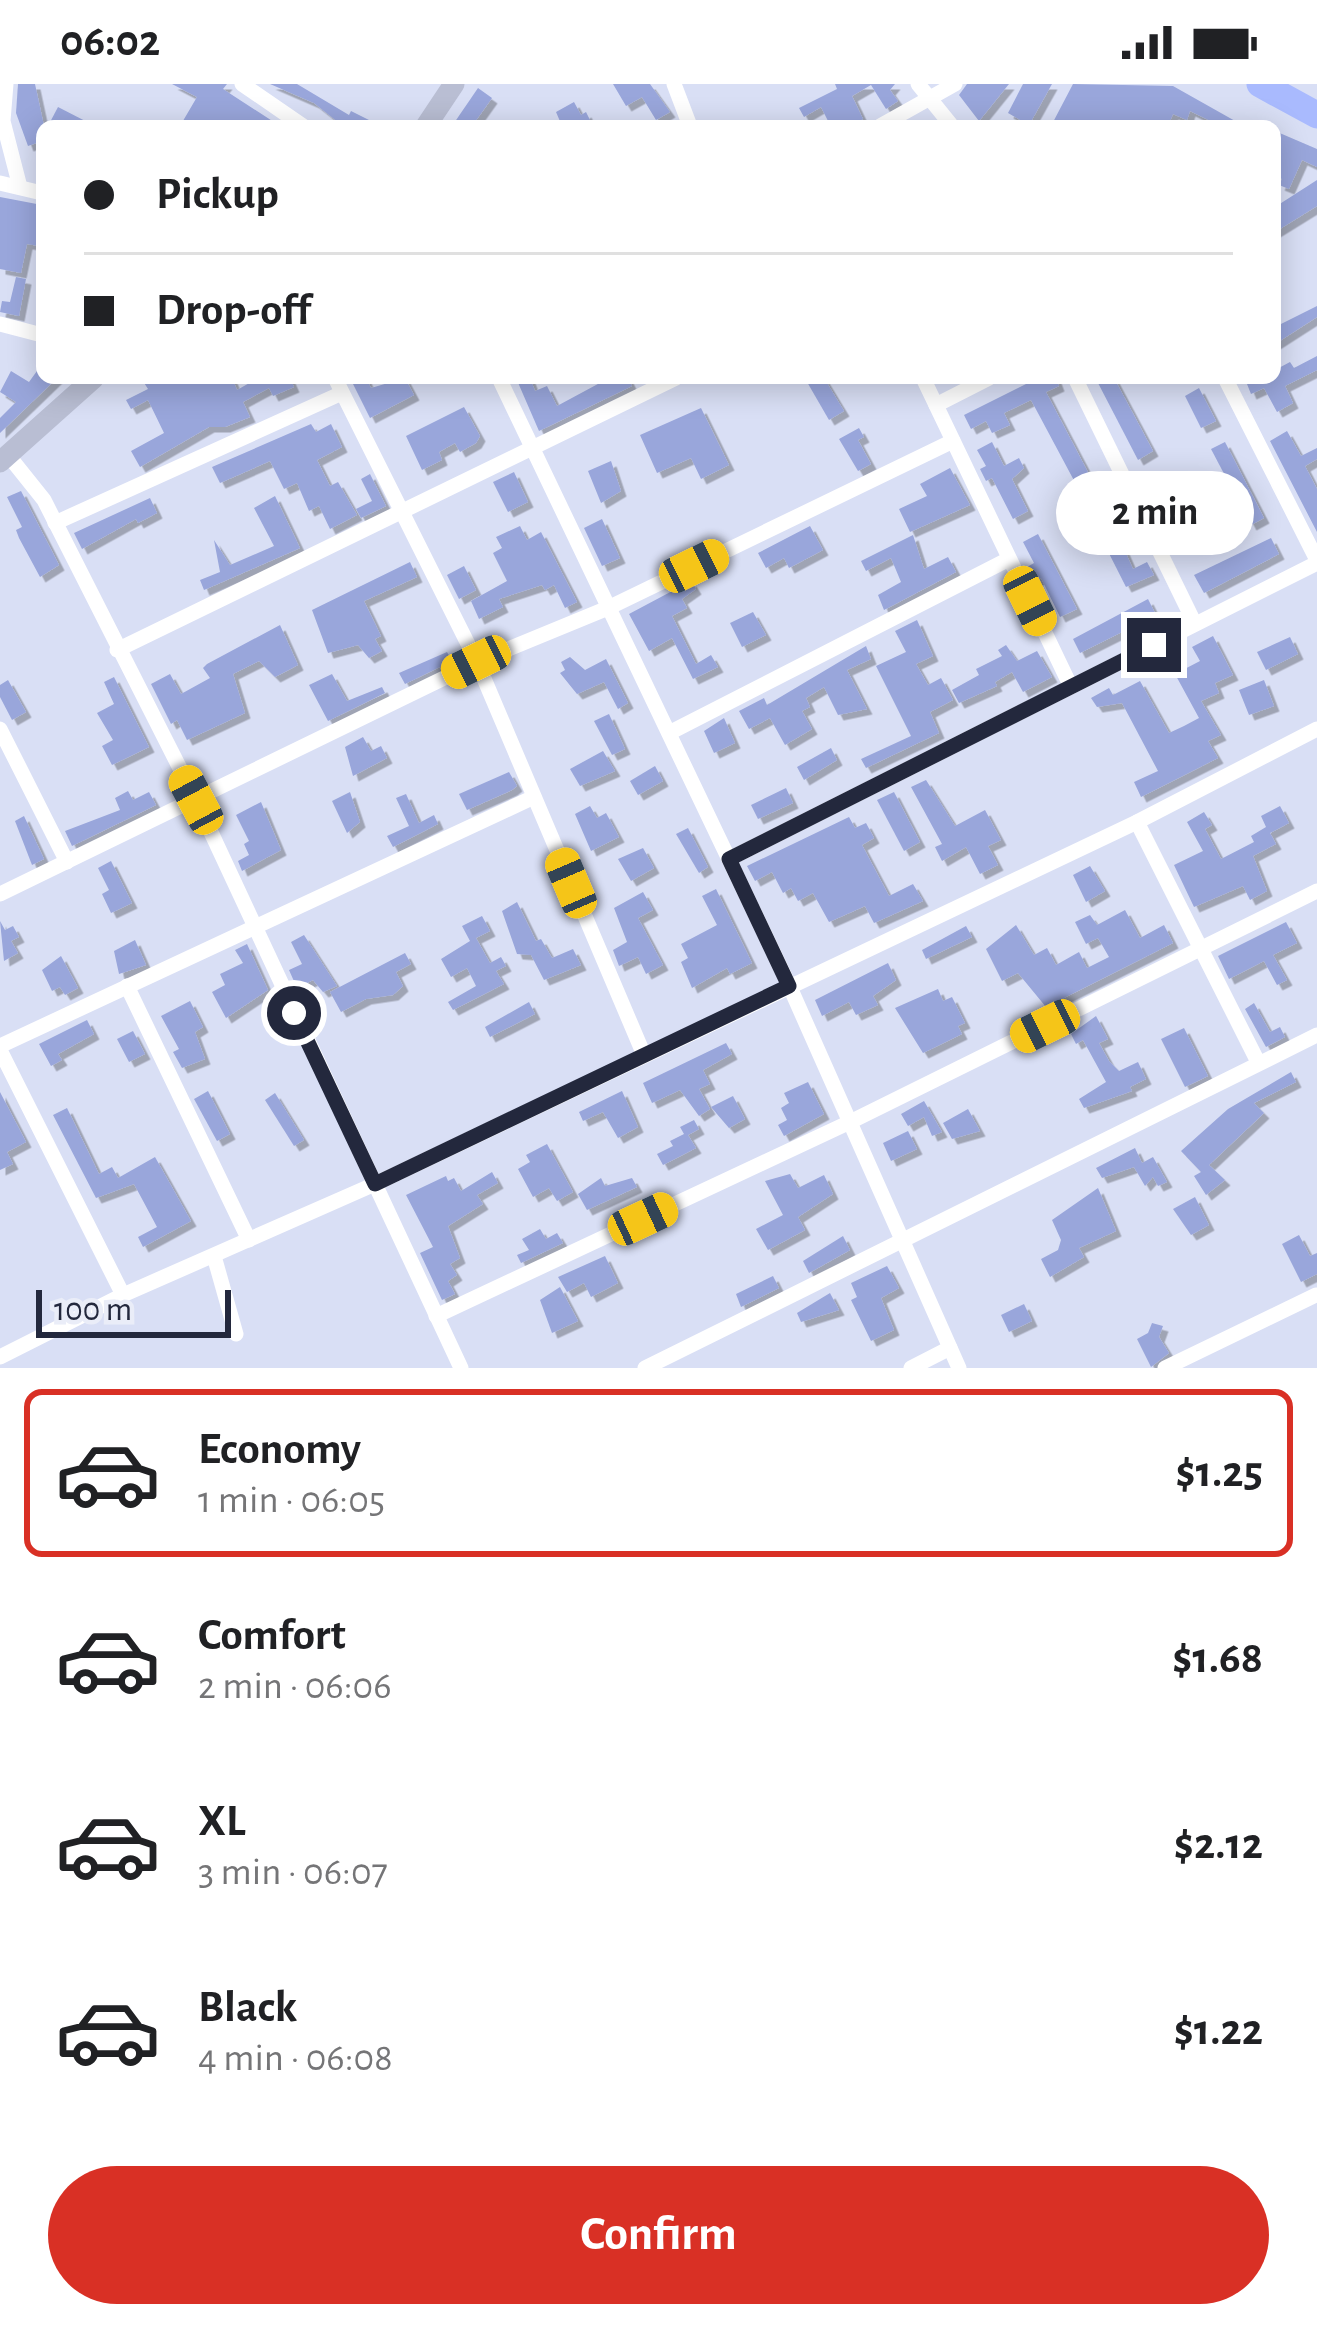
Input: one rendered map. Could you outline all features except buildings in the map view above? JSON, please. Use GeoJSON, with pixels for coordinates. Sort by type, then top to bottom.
{"type":"FeatureCollection","features":[{"type":"Feature","properties":{"kind":"highway"},"geometry":{"type":"LineString","coordinates":[[1260,84],[1317,115]]}},
{"type":"Feature","properties":{"kind":"street"},"geometry":{"type":"LineString","coordinates":[[6,84],[3,122],[20,187]]}},
{"type":"Feature","properties":{"kind":"street"},"geometry":{"type":"LineString","coordinates":[[242,84],[294,120]]}},
{"type":"Feature","properties":{"kind":"street"},"geometry":{"type":"LineString","coordinates":[[430,120],[454,84]]}},
{"type":"Feature","properties":{"kind":"street"},"geometry":{"type":"LineString","coordinates":[[674,84],[688,120]]}},
{"type":"Feature","properties":{"kind":"street"},"geometry":{"type":"LineString","coordinates":[[918,84],[948,120]]}},
{"type":"Feature","properties":{"kind":"street"},"geometry":{"type":"LineString","coordinates":[[892,120],[955,84]]}},
{"type":"Feature","properties":{"kind":"street"},"geometry":{"type":"LineString","coordinates":[[0,183],[36,191]]}},
{"type":"Feature","properties":{"kind":"street"},"geometry":{"type":"LineString","coordinates":[[0,324],[36,333]]}},
{"type":"Feature","properties":{"kind":"street"},"geometry":{"type":"LineString","coordinates":[[87,384],[4,459],[55,524],[196,800],[460,1368]]}},
{"type":"Feature","properties":{"kind":"street"},"geometry":{"type":"LineString","coordinates":[[503,384],[789,986],[958,1368]]}},
{"type":"Feature","properties":{"kind":"street"},"geometry":{"type":"LineString","coordinates":[[117,650],[663,384]]}},
{"type":"Feature","properties":{"kind":"street"},"geometry":{"type":"LineString","coordinates":[[925,384],[1071,687]]}},
{"type":"Feature","properties":{"kind":"street"},"geometry":{"type":"LineString","coordinates":[[936,406],[978,384]]}},
{"type":"Feature","properties":{"kind":"street"},"geometry":{"type":"LineString","coordinates":[[1079,384],[1196,624]]}},
{"type":"Feature","properties":{"kind":"street"},"geometry":{"type":"LineString","coordinates":[[729,859],[1317,562],[1228,384]]}},
{"type":"Feature","properties":{"kind":"street"},"geometry":{"type":"LineString","coordinates":[[55,524],[338,385],[405,509],[476,662],[644,1055]]}},
{"type":"Feature","properties":{"kind":"street"},"geometry":{"type":"LineString","coordinates":[[0,895],[476,662],[608,608],[953,441]]}},
{"type":"Feature","properties":{"kind":"street"},"geometry":{"type":"LineString","coordinates":[[669,733],[1010,559]]}},
{"type":"Feature","properties":{"kind":"street"},"geometry":{"type":"LineString","coordinates":[[0,728],[67,862]]}},
{"type":"Feature","properties":{"kind":"street"},"geometry":{"type":"LineString","coordinates":[[5,1368],[0,1358],[123,1295],[375,1184],[1137,822],[1317,729]]}},
{"type":"Feature","properties":{"kind":"street"},"geometry":{"type":"LineString","coordinates":[[123,1295],[0,1048],[534,797]]}},
{"type":"Feature","properties":{"kind":"street"},"geometry":{"type":"LineString","coordinates":[[1137,822],[1258,1063]]}},
{"type":"Feature","properties":{"kind":"street"},"geometry":{"type":"LineString","coordinates":[[436,1316],[850,1122],[1317,891]]}},
{"type":"Feature","properties":{"kind":"street"},"geometry":{"type":"LineString","coordinates":[[127,986],[249,1240]]}},
{"type":"Feature","properties":{"kind":"street"},"geometry":{"type":"LineString","coordinates":[[645,1368],[1317,1035]]}},
{"type":"Feature","properties":{"kind":"street"},"geometry":{"type":"LineString","coordinates":[[214,1256],[236,1334]]}},
{"type":"Feature","properties":{"kind":"street"},"geometry":{"type":"LineString","coordinates":[[1165,1368],[1317,1296]]}},
{"type":"Feature","properties":{"kind":"street"},"geometry":{"type":"LineString","coordinates":[[911,1368],[950,1348]]}},
{"type":"Feature","properties":{"kind":"route"},"geometry":{"type":"LineString","coordinates":[[294,1013],[375,1184],[789,986],[729,859],[1154,645]]}}]}
